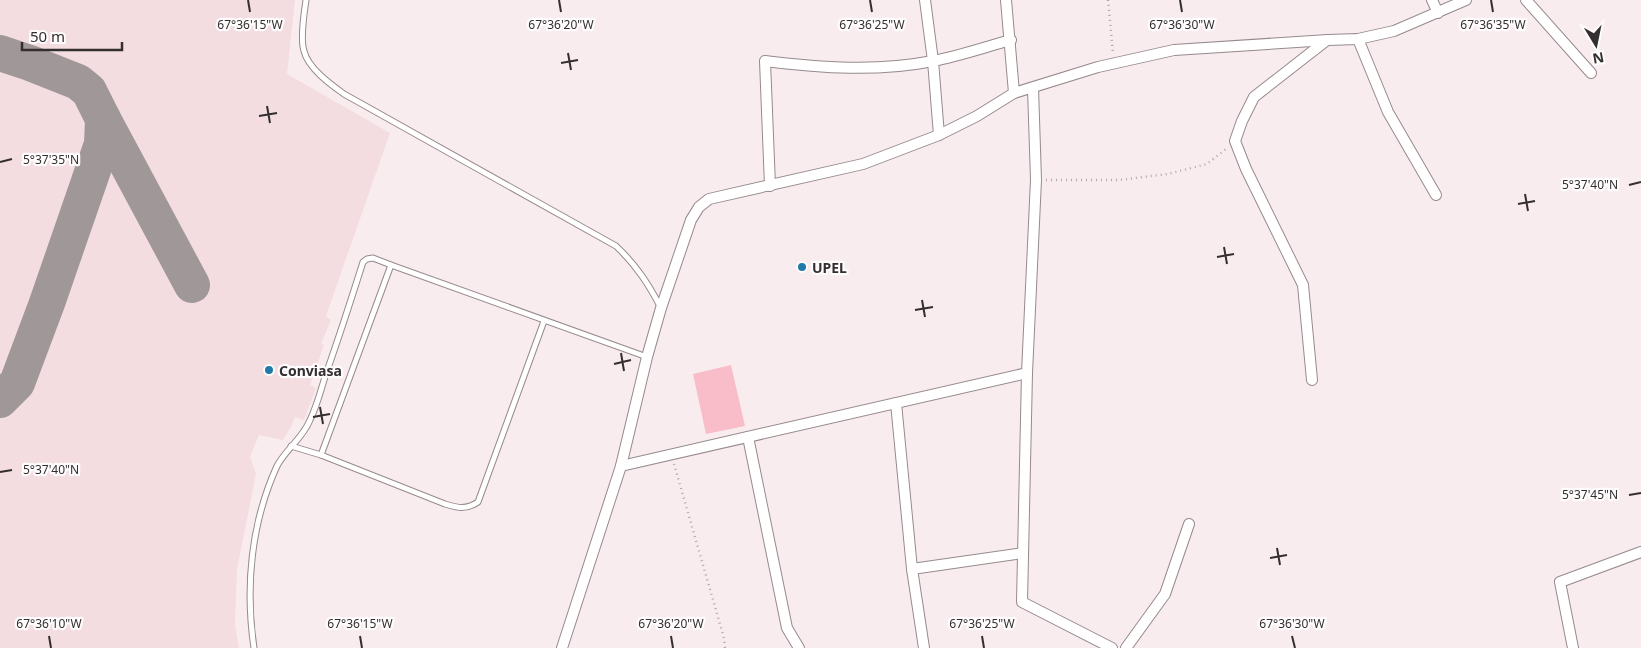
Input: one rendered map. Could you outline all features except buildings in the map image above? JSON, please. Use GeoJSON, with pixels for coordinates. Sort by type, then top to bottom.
{"type":"FeatureCollection","features":[{"type":"Feature","properties":{"kind":"street"},"geometry":{"type":"LineString","coordinates":[[925,0],[933,61],[939,136]]}},
{"type":"Feature","properties":{"kind":"street"},"geometry":{"type":"LineString","coordinates":[[1006,0],[1011,40],[1014,93]]}},
{"type":"Feature","properties":{"kind":"street"},"geometry":{"type":"LineString","coordinates":[[1432,0],[1438,13]]}},
{"type":"Feature","properties":{"kind":"street"},"geometry":{"type":"LineString","coordinates":[[562,648],[620,466],[661,308],[691,220],[698,207],[709,199],[863,164],[939,136],[977,116],[1014,93],[1114,64],[1174,50],[1358,39],[1394,31],[1466,0]]}},
{"type":"Feature","properties":{"kind":"street"},"geometry":{"type":"LineString","coordinates":[[1526,0],[1591,73]]}},
{"type":"Feature","properties":{"kind":"street"},"geometry":{"type":"LineString","coordinates":[[1358,39],[1388,112],[1436,195]]}},
{"type":"Feature","properties":{"kind":"street"},"geometry":{"type":"LineString","coordinates":[[770,186],[765,61],[821,68],[878,68],[933,61],[1011,40]]}},
{"type":"Feature","properties":{"kind":"street"},"geometry":{"type":"LineString","coordinates":[[1312,380],[1303,285],[1246,169],[1235,142],[1242,121],[1254,97],[1328,40]]}},
{"type":"Feature","properties":{"kind":"street"},"geometry":{"type":"LineString","coordinates":[[1033,88],[1036,180],[1026,374],[1022,602],[1112,648]]}},
{"type":"Feature","properties":{"kind":"street"},"geometry":{"type":"LineString","coordinates":[[620,466],[1026,374]]}},
{"type":"Feature","properties":{"kind":"street"},"geometry":{"type":"LineString","coordinates":[[896,403],[912,569],[924,648]]}},
{"type":"Feature","properties":{"kind":"street"},"geometry":{"type":"LineString","coordinates":[[748,437],[787,628],[800,648]]}},
{"type":"Feature","properties":{"kind":"street"},"geometry":{"type":"LineString","coordinates":[[1126,648],[1165,594],[1189,524]]}},
{"type":"Feature","properties":{"kind":"street"},"geometry":{"type":"LineString","coordinates":[[1573,648],[1560,582],[1641,552]]}},
{"type":"Feature","properties":{"kind":"street"},"geometry":{"type":"LineString","coordinates":[[912,569],[1023,553]]}},
{"type":"Feature","properties":{"kind":"lane"},"geometry":{"type":"LineString","coordinates":[[306,0],[303,26],[304,52],[322,78],[344,94],[616,246],[634,262],[661,308]]}},
{"type":"Feature","properties":{"kind":"lane"},"geometry":{"type":"LineString","coordinates":[[254,648],[249,588],[256,529],[277,466],[310,422],[363,262],[367,259],[373,258],[647,357]]}},
{"type":"Feature","properties":{"kind":"lane"},"geometry":{"type":"LineString","coordinates":[[321,454],[391,265]]}},
{"type":"Feature","properties":{"kind":"lane"},"geometry":{"type":"LineString","coordinates":[[291,446],[321,454],[445,504],[460,508],[470,507],[478,502],[544,320]]}},
{"type":"Feature","properties":{"kind":"path"},"geometry":{"type":"LineString","coordinates":[[1108,0],[1114,64]]}},
{"type":"Feature","properties":{"kind":"path"},"geometry":{"type":"LineString","coordinates":[[1036,180],[1119,180],[1168,174],[1207,164],[1235,142]]}},
{"type":"Feature","properties":{"kind":"path"},"geometry":{"type":"LineString","coordinates":[[671,454],[724,638],[724,648]]}},
{"type":"Feature","properties":{"kind":"shaded area"},"geometry":{"type":"Polygon","coordinates":[[[0,0],[295,0],[287,74],[390,133],[326,316],[331,320],[321,344],[324,345],[310,385],[316,388],[304,420],[295,417],[283,440],[259,435],[250,457],[256,474],[237,569],[235,624],[239,648],[0,648],[0,0]]]}},
{"type":"Feature","properties":{"kind":"shaded area"},"geometry":{"type":"Polygon","coordinates":[[[731,365],[745,426],[706,434],[693,374],[731,365]]]}},
{"type":"Feature","properties":{"kind":"taxiway"},"geometry":{"type":"LineString","coordinates":[[0,53],[78,82],[89,91],[103,119],[102,144],[47,303],[17,383],[0,400]]}},
{"type":"Feature","properties":{"kind":"taxiway"},"geometry":{"type":"LineString","coordinates":[[103,119],[192,285]]}},
{"type":"Feature","properties":{"kind":"place","name":"UPEL"},"geometry":{"type":"Point","coordinates":[802,267]}},
{"type":"Feature","properties":{"kind":"place","name":"Conviasa"},"geometry":{"type":"Point","coordinates":[269,370]}}]}
